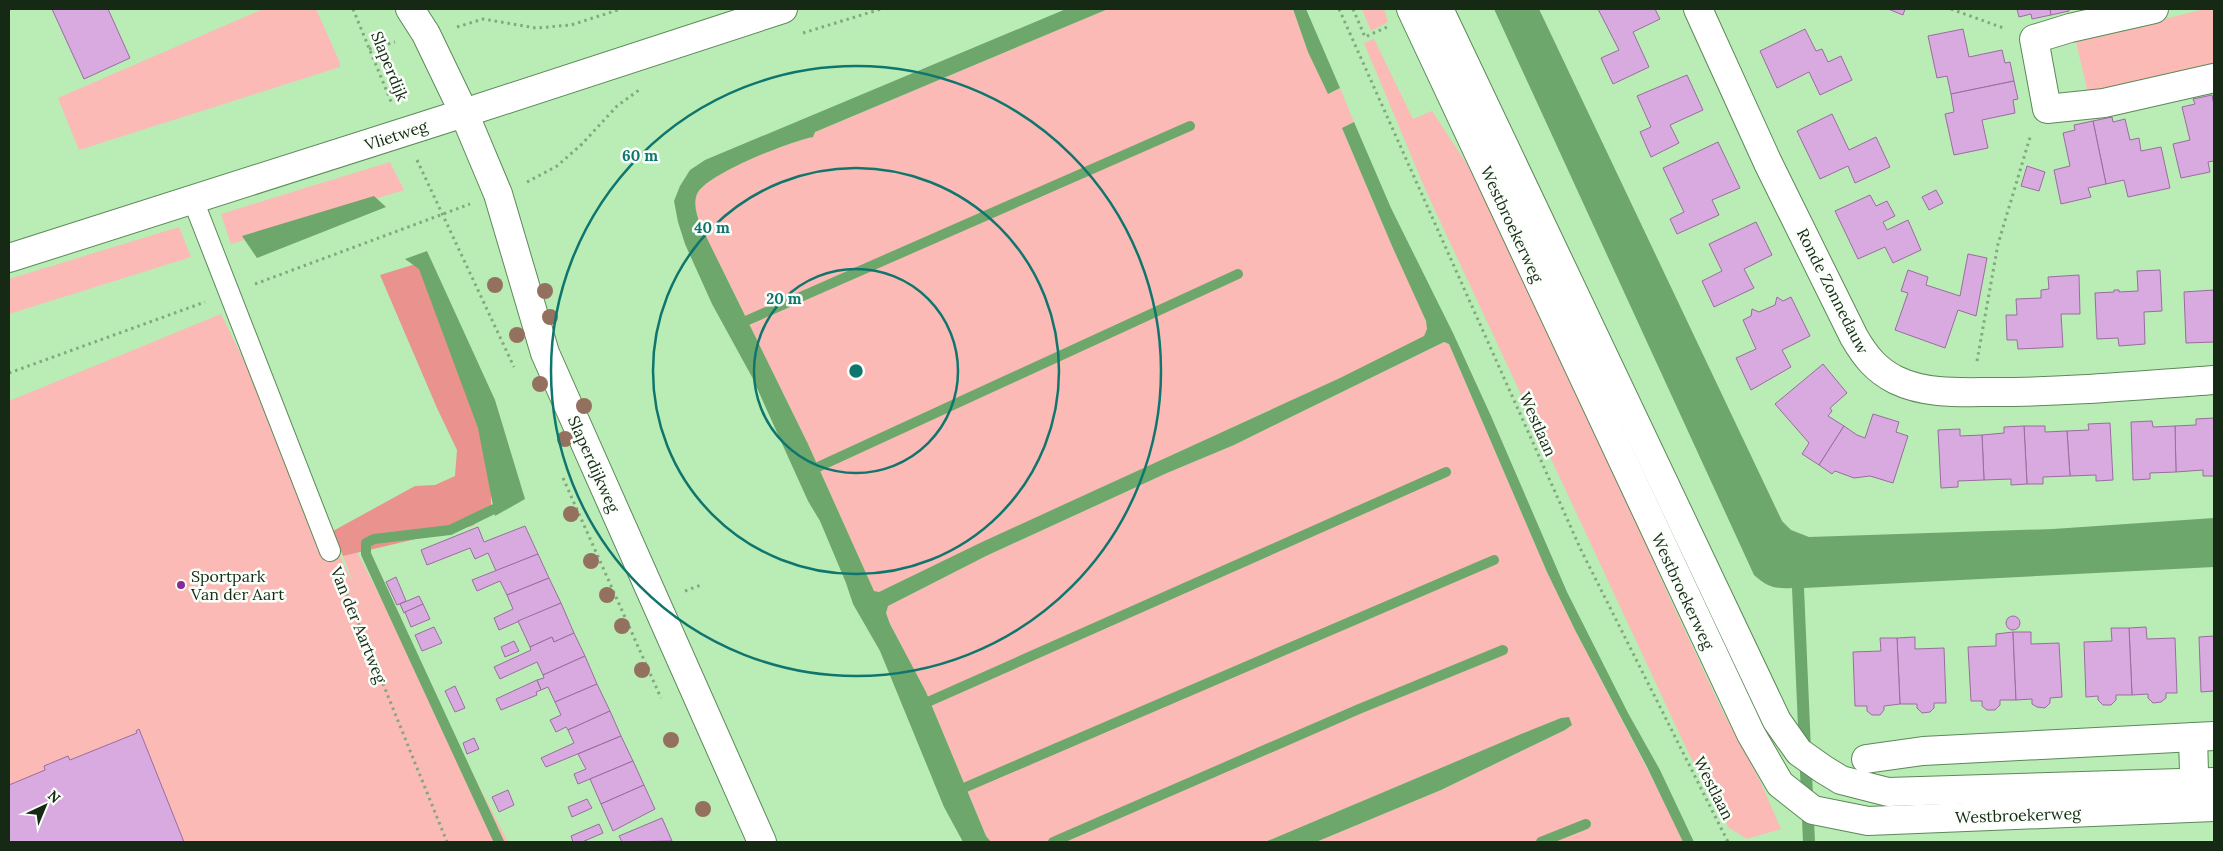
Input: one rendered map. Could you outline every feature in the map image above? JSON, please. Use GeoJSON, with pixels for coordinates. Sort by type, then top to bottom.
{"type":"FeatureCollection","features":[{"type":"Feature","properties":{"kind":"main road","name":"Slaperdijkweg"},"geometry":{"type":"LineString","coordinates":[[410,9],[426,34],[464,113],[498,194],[545,352],[762,842]]}},
{"type":"Feature","properties":{"kind":"main road","name":"Vlietweg"},"geometry":{"type":"LineString","coordinates":[[9,258],[783,9]]}},
{"type":"Feature","properties":{"kind":"main road","name":"Westbroekerweg"},"geometry":{"type":"LineString","coordinates":[[1411,9],[1750,734],[1780,784],[1813,810],[1868,821],[2205,795]]}},
{"type":"Feature","properties":{"kind":"main road","name":"Westbroekerweg"},"geometry":{"type":"LineString","coordinates":[[1439,9],[1777,721],[1799,752],[1840,780],[1888,792],[2205,795]]}},
{"type":"Feature","properties":{"kind":"main road","name":"Ronde Zonnedauw"},"geometry":{"type":"LineString","coordinates":[[1698,9],[1768,163],[1865,356],[1878,369],[1897,380],[1928,390],[1972,392],[2041,392],[2214,380]]}},
{"type":"Feature","properties":{"kind":"main road"},"geometry":{"type":"LineString","coordinates":[[2154,9],[2070,28],[2034,40],[2047,109],[2104,103],[2214,78]]}},
{"type":"Feature","properties":{"kind":"main road"},"geometry":{"type":"LineString","coordinates":[[1866,759],[1922,751],[2204,736],[2205,795]]}},
{"type":"Feature","properties":{"kind":"lane","name":"Van der Aartweg"},"geometry":{"type":"LineString","coordinates":[[193,200],[330,551]]}},
{"type":"Feature","properties":{"kind":"path","name":"Slaperdijk"},"geometry":{"type":"LineString","coordinates":[[353,9],[404,132],[517,373]]}},
{"type":"Feature","properties":{"kind":"path"},"geometry":{"type":"LineString","coordinates":[[369,49],[483,19],[536,28],[571,25],[621,9]]}},
{"type":"Feature","properties":{"kind":"path"},"geometry":{"type":"LineString","coordinates":[[799,35],[881,9]]}},
{"type":"Feature","properties":{"kind":"path","name":"Westlaan"},"geometry":{"type":"LineString","coordinates":[[1339,9],[1581,550],[1728,842]]}},
{"type":"Feature","properties":{"kind":"path"},"geometry":{"type":"LineString","coordinates":[[1353,9],[1365,37],[1387,27],[1391,36]]}},
{"type":"Feature","properties":{"kind":"path"},"geometry":{"type":"LineString","coordinates":[[1951,9],[2034,40]]}},
{"type":"Feature","properties":{"kind":"path"},"geometry":{"type":"LineString","coordinates":[[442,214],[534,179],[556,166],[582,144],[617,106],[641,90]]}},
{"type":"Feature","properties":{"kind":"path"},"geometry":{"type":"LineString","coordinates":[[1972,392],[1998,244],[2033,126],[2047,109]]}},
{"type":"Feature","properties":{"kind":"path","name":"Van der Aartweg"},"geometry":{"type":"LineString","coordinates":[[330,551],[447,842]]}},
{"type":"Feature","properties":{"kind":"shaded area"},"geometry":{"type":"Polygon","coordinates":[[[263,9],[316,9],[340,63],[340,67],[79,150],[58,98],[263,9]]]}},
{"type":"Feature","properties":{"kind":"shaded area"},"geometry":{"type":"Polygon","coordinates":[[[1066,9],[1108,9],[815,132],[813,137],[787,145],[732,168],[716,177],[697,194],[695,206],[700,224],[808,444],[874,591],[879,592],[982,542],[1340,378],[1424,336],[1427,329],[1426,321],[1342,128],[1354,122],[1391,208],[1453,333],[1491,416],[1567,592],[1628,713],[1660,770],[1694,842],[1683,842],[1647,767],[1575,630],[1547,572],[1449,344],[1444,342],[1234,445],[1167,473],[986,556],[888,606],[886,613],[890,624],[926,692],[986,836],[991,842],[963,842],[944,807],[880,651],[853,604],[820,521],[808,501],[752,377],[712,304],[685,244],[674,201],[680,186],[690,170],[705,160],[1066,9]]]}},
{"type":"Feature","properties":{"kind":"shaded area"},"geometry":{"type":"Polygon","coordinates":[[[1108,9],[1293,9],[1308,52],[1329,93],[1340,88],[1354,122],[1342,128],[1392,246],[1420,305],[1428,329],[1424,336],[1352,373],[966,550],[879,592],[874,591],[808,444],[700,224],[695,206],[697,194],[703,186],[731,168],[787,145],[813,137],[815,132],[1108,9]]]}},
{"type":"Feature","properties":{"kind":"shaded area"},"geometry":{"type":"Polygon","coordinates":[[[1293,9],[1306,9],[1340,88],[1328,94],[1308,52],[1293,9]]]}},
{"type":"Feature","properties":{"kind":"shaded area"},"geometry":{"type":"Polygon","coordinates":[[[1362,9],[1384,9],[1388,22],[1371,31],[1362,9]]]}},
{"type":"Feature","properties":{"kind":"shaded area"},"geometry":{"type":"Polygon","coordinates":[[[1494,9],[1539,9],[1782,521],[1791,530],[1809,537],[2053,529],[2214,518],[2214,567],[1804,588],[1815,842],[1803,842],[1792,588],[1772,586],[1754,575],[1494,9]]]}},
{"type":"Feature","properties":{"kind":"shaded area"},"geometry":{"type":"Polygon","coordinates":[[[2204,9],[2214,9],[2214,67],[2088,93],[2076,42],[2204,9]]]}},
{"type":"Feature","properties":{"kind":"shaded area"},"geometry":{"type":"Polygon","coordinates":[[[1374,39],[1413,119],[1432,111],[1484,190],[1552,332],[1671,601],[1721,708],[1761,783],[1781,829],[1747,839],[1729,828],[1688,752],[1426,191],[1364,43],[1374,39]]]}},
{"type":"Feature","properties":{"kind":"shaded area"},"geometry":{"type":"Polygon","coordinates":[[[390,162],[404,190],[231,244],[221,214],[390,162]]]}},
{"type":"Feature","properties":{"kind":"shaded area"},"geometry":{"type":"Polygon","coordinates":[[[374,196],[386,207],[257,258],[242,236],[374,196]]]}},
{"type":"Feature","properties":{"kind":"shaded area"},"geometry":{"type":"Polygon","coordinates":[[[179,227],[191,257],[9,314],[9,279],[179,227]]]}},
{"type":"Feature","properties":{"kind":"shaded area"},"geometry":{"type":"Polygon","coordinates":[[[427,251],[495,400],[525,499],[495,516],[478,428],[419,269],[405,259],[427,251]]]}},
{"type":"Feature","properties":{"kind":"shaded area"},"geometry":{"type":"Polygon","coordinates":[[[422,262],[484,445],[491,480],[491,514],[472,526],[343,556],[333,531],[415,486],[435,485],[455,476],[457,450],[380,275],[422,262]]]}},
{"type":"Feature","properties":{"kind":"shaded area","name":"Sportpark Van der Aart"},"geometry":{"type":"Polygon","coordinates":[[[221,314],[354,585],[343,556],[357,552],[508,842],[9,842],[9,401],[221,314]]]}},
{"type":"Feature","properties":{"kind":"shaded area"},"geometry":{"type":"Polygon","coordinates":[[[1444,342],[1449,344],[1547,572],[1683,842],[1316,842],[1441,790],[1572,725],[1561,718],[1265,842],[991,842],[986,836],[926,692],[890,624],[886,613],[888,606],[986,556],[1167,473],[1234,445],[1444,342]]]}},
{"type":"Feature","properties":{"kind":"shaded area"},"geometry":{"type":"Polygon","coordinates":[[[1569,717],[1572,725],[1565,730],[1441,790],[1316,842],[1265,842],[1531,730],[1561,718],[1569,717]]]}},
{"type":"Feature","properties":{"kind":"building"},"geometry":{"type":"Polygon","coordinates":[[[52,9],[108,9],[130,58],[84,79],[52,9]]]}},
{"type":"Feature","properties":{"kind":"building"},"geometry":{"type":"Polygon","coordinates":[[[1598,9],[1655,9],[1660,19],[1633,32],[1649,67],[1613,84],[1601,58],[1619,50],[1598,9]]]}},
{"type":"Feature","properties":{"kind":"building"},"geometry":{"type":"Polygon","coordinates":[[[1888,9],[1905,9],[1903,15],[1888,9]]]}},
{"type":"Feature","properties":{"kind":"building"},"geometry":{"type":"Polygon","coordinates":[[[2017,9],[2050,9],[2051,15],[2032,19],[2031,14],[2019,17],[2017,9]]]}},
{"type":"Feature","properties":{"kind":"building"},"geometry":{"type":"Polygon","coordinates":[[[2050,9],[2069,9],[2069,11],[2051,15],[2050,9]]]}},
{"type":"Feature","properties":{"kind":"building"},"geometry":{"type":"Polygon","coordinates":[[[1805,29],[1816,51],[1822,49],[1828,62],[1841,56],[1852,80],[1820,95],[1809,72],[1777,88],[1760,51],[1805,29]]]}},
{"type":"Feature","properties":{"kind":"building"},"geometry":{"type":"Polygon","coordinates":[[[1963,29],[1969,57],[2002,50],[2005,63],[2010,62],[2014,81],[1951,94],[1947,76],[1937,78],[1928,36],[1963,29]]]}},
{"type":"Feature","properties":{"kind":"building"},"geometry":{"type":"Polygon","coordinates":[[[1687,75],[1703,110],[1670,125],[1679,143],[1651,157],[1640,132],[1651,127],[1637,96],[1687,75]]]}},
{"type":"Feature","properties":{"kind":"building"},"geometry":{"type":"Polygon","coordinates":[[[2014,81],[2018,99],[2013,100],[2015,113],[1982,120],[1988,148],[1954,155],[1945,114],[1954,112],[1951,94],[2014,81]]]}},
{"type":"Feature","properties":{"kind":"building"},"geometry":{"type":"Polygon","coordinates":[[[2212,95],[2214,105],[2214,161],[2208,162],[2210,172],[2181,178],[2173,144],[2190,140],[2182,107],[2195,104],[2193,99],[2212,95]]]}},
{"type":"Feature","properties":{"kind":"building"},"geometry":{"type":"Polygon","coordinates":[[[1832,114],[1849,150],[1876,137],[1890,167],[1855,183],[1848,166],[1820,179],[1797,131],[1832,114]]]}},
{"type":"Feature","properties":{"kind":"building"},"geometry":{"type":"Polygon","coordinates":[[[2112,117],[2113,122],[2125,119],[2130,140],[2139,138],[2141,151],[2161,147],[2170,188],[2128,197],[2124,180],[2106,184],[2093,121],[2112,117]]]}},
{"type":"Feature","properties":{"kind":"building"},"geometry":{"type":"Polygon","coordinates":[[[2093,121],[2106,184],[2088,188],[2091,197],[2061,204],[2054,170],[2070,166],[2063,133],[2075,130],[2074,125],[2093,121]]]}},
{"type":"Feature","properties":{"kind":"building"},"geometry":{"type":"Polygon","coordinates":[[[1718,142],[1740,188],[1712,200],[1719,215],[1677,234],[1670,219],[1684,212],[1663,168],[1718,142]]]}},
{"type":"Feature","properties":{"kind":"building"},"geometry":{"type":"Polygon","coordinates":[[[2027,166],[2045,172],[2039,191],[2021,186],[2027,166]]]}},
{"type":"Feature","properties":{"kind":"building"},"geometry":{"type":"Polygon","coordinates":[[[1936,190],[1943,203],[1929,210],[1922,197],[1936,190]]]}},
{"type":"Feature","properties":{"kind":"building"},"geometry":{"type":"Polygon","coordinates":[[[1870,195],[1876,206],[1887,201],[1895,216],[1883,222],[1887,230],[1908,220],[1921,250],[1893,263],[1885,247],[1858,259],[1835,211],[1870,195]]]}},
{"type":"Feature","properties":{"kind":"building"},"geometry":{"type":"Polygon","coordinates":[[[1756,222],[1772,255],[1744,269],[1754,288],[1714,307],[1702,281],[1722,271],[1709,244],[1756,222]]]}},
{"type":"Feature","properties":{"kind":"building"},"geometry":{"type":"Polygon","coordinates":[[[1968,254],[1987,258],[1976,316],[1958,310],[1945,348],[1895,330],[1908,293],[1901,291],[1908,270],[1928,277],[1926,285],[1960,296],[1968,254]]]}},
{"type":"Feature","properties":{"kind":"building"},"geometry":{"type":"Polygon","coordinates":[[[2160,270],[2162,311],[2144,312],[2145,344],[2119,346],[2118,338],[2097,339],[2095,293],[2114,292],[2114,290],[2119,290],[2119,292],[2138,291],[2137,271],[2160,270]]]}},
{"type":"Feature","properties":{"kind":"building"},"geometry":{"type":"Polygon","coordinates":[[[2079,275],[2080,314],[2061,314],[2063,347],[2018,349],[2017,340],[2007,340],[2006,315],[2017,315],[2016,299],[2041,298],[2041,290],[2049,289],[2048,277],[2079,275]]]}},
{"type":"Feature","properties":{"kind":"building"},"geometry":{"type":"Polygon","coordinates":[[[2214,290],[2214,342],[2186,343],[2184,292],[2214,290]]]}},
{"type":"Feature","properties":{"kind":"building"},"geometry":{"type":"Polygon","coordinates":[[[1777,297],[1783,301],[1791,297],[1810,336],[1782,350],[1791,367],[1751,390],[1736,358],[1756,349],[1743,320],[1751,316],[1752,309],[1759,312],[1775,305],[1777,297]]]}},
{"type":"Feature","properties":{"kind":"building"},"geometry":{"type":"Polygon","coordinates":[[[1823,364],[1847,393],[1830,408],[1832,411],[1828,416],[1844,426],[1819,465],[1802,454],[1809,443],[1775,404],[1823,364]]]}},
{"type":"Feature","properties":{"kind":"building"},"geometry":{"type":"Polygon","coordinates":[[[1873,414],[1899,422],[1896,432],[1908,436],[1893,483],[1870,476],[1854,478],[1835,471],[1832,474],[1819,465],[1844,426],[1865,438],[1873,414]]]}},
{"type":"Feature","properties":{"kind":"building"},"geometry":{"type":"Polygon","coordinates":[[[2214,418],[2214,476],[2203,476],[2203,470],[2176,472],[2175,426],[2196,425],[2196,419],[2214,418]]]}},
{"type":"Feature","properties":{"kind":"building"},"geometry":{"type":"Polygon","coordinates":[[[2152,421],[2153,427],[2175,426],[2176,472],[2150,473],[2150,479],[2133,480],[2131,422],[2152,421]]]}},
{"type":"Feature","properties":{"kind":"building"},"geometry":{"type":"Polygon","coordinates":[[[2110,423],[2113,480],[2096,481],[2096,475],[2070,476],[2067,431],[2089,430],[2088,424],[2110,423]]]}},
{"type":"Feature","properties":{"kind":"building"},"geometry":{"type":"Polygon","coordinates":[[[2024,426],[2045,426],[2045,432],[2067,431],[2070,476],[2043,477],[2043,484],[2027,484],[2024,426]]]}},
{"type":"Feature","properties":{"kind":"building"},"geometry":{"type":"Polygon","coordinates":[[[2024,426],[2027,484],[2011,485],[2011,479],[1984,480],[1982,435],[2004,433],[2004,427],[2024,426]]]}},
{"type":"Feature","properties":{"kind":"building"},"geometry":{"type":"Polygon","coordinates":[[[1960,429],[1960,436],[1982,435],[1984,480],[1958,481],[1958,487],[1941,488],[1938,430],[1960,429]]]}},
{"type":"Feature","properties":{"kind":"building"},"geometry":{"type":"Polygon","coordinates":[[[525,526],[538,554],[496,571],[488,553],[475,559],[470,548],[427,565],[421,550],[478,527],[484,542],[525,526]]]}},
{"type":"Feature","properties":{"kind":"building"},"geometry":{"type":"Polygon","coordinates":[[[538,554],[549,578],[507,595],[500,581],[477,591],[472,580],[538,554]]]}},
{"type":"Feature","properties":{"kind":"building"},"geometry":{"type":"Polygon","coordinates":[[[396,577],[406,601],[397,605],[386,582],[396,577]]]}},
{"type":"Feature","properties":{"kind":"building"},"geometry":{"type":"Polygon","coordinates":[[[549,578],[561,603],[499,630],[494,618],[513,609],[507,595],[549,578]]]}},
{"type":"Feature","properties":{"kind":"building"},"geometry":{"type":"Polygon","coordinates":[[[419,596],[423,604],[404,613],[400,604],[419,596]]]}},
{"type":"Feature","properties":{"kind":"building"},"geometry":{"type":"Polygon","coordinates":[[[561,603],[574,633],[554,642],[552,637],[530,647],[518,621],[561,603]]]}},
{"type":"Feature","properties":{"kind":"building"},"geometry":{"type":"Polygon","coordinates":[[[423,604],[430,619],[411,627],[405,612],[423,604]]]}},
{"type":"Feature","properties":{"kind":"building"},"geometry":{"type":"Polygon","coordinates":[[[2013,616],[2018,618],[2020,623],[2018,628],[2013,630],[2008,628],[2006,623],[2008,618],[2013,616]]]}},
{"type":"Feature","properties":{"kind":"building"},"geometry":{"type":"Polygon","coordinates":[[[434,627],[442,643],[422,651],[415,635],[434,627]]]}},
{"type":"Feature","properties":{"kind":"building"},"geometry":{"type":"Polygon","coordinates":[[[2146,627],[2147,639],[2175,638],[2177,693],[2166,693],[2166,698],[2161,702],[2153,703],[2148,698],[2148,694],[2132,695],[2129,628],[2146,627]]]}},
{"type":"Feature","properties":{"kind":"building"},"geometry":{"type":"Polygon","coordinates":[[[2111,628],[2129,628],[2132,695],[2116,695],[2116,700],[2111,705],[2103,705],[2098,700],[2098,696],[2086,697],[2084,642],[2112,641],[2111,628]]]}},
{"type":"Feature","properties":{"kind":"building"},"geometry":{"type":"Polygon","coordinates":[[[2013,632],[2016,700],[2000,700],[2000,705],[1995,710],[1987,710],[1982,706],[1982,701],[1971,701],[1968,647],[1996,646],[1996,634],[2013,632]]]}},
{"type":"Feature","properties":{"kind":"building"},"geometry":{"type":"Polygon","coordinates":[[[2013,632],[2031,632],[2031,644],[2059,643],[2062,697],[2050,698],[2050,703],[2045,708],[2032,704],[2032,699],[2016,700],[2013,632]]]}},
{"type":"Feature","properties":{"kind":"building"},"geometry":{"type":"Polygon","coordinates":[[[574,633],[585,656],[543,675],[537,662],[500,679],[494,667],[531,650],[530,647],[552,637],[554,642],[574,633]]]}},
{"type":"Feature","properties":{"kind":"building"},"geometry":{"type":"Polygon","coordinates":[[[2214,636],[2214,691],[2201,692],[2199,637],[2214,636]]]}},
{"type":"Feature","properties":{"kind":"building"},"geometry":{"type":"Polygon","coordinates":[[[1915,637],[1915,649],[1944,648],[1946,703],[1934,703],[1934,708],[1930,712],[1922,713],[1917,708],[1917,704],[1900,704],[1897,638],[1915,637]]]}},
{"type":"Feature","properties":{"kind":"building"},"geometry":{"type":"Polygon","coordinates":[[[1880,638],[1897,638],[1900,704],[1884,706],[1884,710],[1880,715],[1872,715],[1867,711],[1867,706],[1855,706],[1853,652],[1881,651],[1880,638]]]}},
{"type":"Feature","properties":{"kind":"building"},"geometry":{"type":"Polygon","coordinates":[[[514,641],[519,651],[505,657],[501,647],[514,641]]]}},
{"type":"Feature","properties":{"kind":"building"},"geometry":{"type":"Polygon","coordinates":[[[585,656],[597,684],[555,702],[548,687],[541,690],[537,680],[544,678],[543,675],[585,656]]]}},
{"type":"Feature","properties":{"kind":"building"},"geometry":{"type":"Polygon","coordinates":[[[537,680],[541,690],[536,692],[537,695],[501,710],[496,699],[537,680]]]}},
{"type":"Feature","properties":{"kind":"building"},"geometry":{"type":"Polygon","coordinates":[[[597,684],[610,711],[568,730],[566,727],[556,732],[550,720],[561,715],[555,702],[597,684]]]}},
{"type":"Feature","properties":{"kind":"building"},"geometry":{"type":"Polygon","coordinates":[[[455,686],[465,708],[455,712],[445,691],[455,686]]]}},
{"type":"Feature","properties":{"kind":"building"},"geometry":{"type":"Polygon","coordinates":[[[610,711],[621,736],[546,767],[541,758],[574,743],[568,730],[610,711]]]}},
{"type":"Feature","properties":{"kind":"building"},"geometry":{"type":"Polygon","coordinates":[[[139,729],[184,842],[9,842],[9,785],[45,770],[44,766],[68,756],[70,760],[137,733],[136,731],[139,729]]]}},
{"type":"Feature","properties":{"kind":"building"},"geometry":{"type":"Polygon","coordinates":[[[621,736],[633,761],[578,784],[574,774],[586,769],[578,754],[621,736]]]}},
{"type":"Feature","properties":{"kind":"building"},"geometry":{"type":"Polygon","coordinates":[[[474,738],[479,749],[467,754],[463,743],[474,738]]]}},
{"type":"Feature","properties":{"kind":"building"},"geometry":{"type":"Polygon","coordinates":[[[633,761],[644,785],[601,804],[590,779],[633,761]]]}},
{"type":"Feature","properties":{"kind":"building"},"geometry":{"type":"Polygon","coordinates":[[[644,785],[655,809],[613,831],[601,804],[644,785]]]}},
{"type":"Feature","properties":{"kind":"building"},"geometry":{"type":"Polygon","coordinates":[[[508,790],[514,805],[499,812],[492,797],[508,790]]]}},
{"type":"Feature","properties":{"kind":"building"},"geometry":{"type":"Polygon","coordinates":[[[587,799],[592,808],[572,817],[568,807],[587,799]]]}},
{"type":"Feature","properties":{"kind":"building"},"geometry":{"type":"Polygon","coordinates":[[[662,818],[672,841],[622,842],[619,836],[662,818]]]}},
{"type":"Feature","properties":{"kind":"building"},"geometry":{"type":"Polygon","coordinates":[[[599,824],[603,833],[582,842],[573,842],[571,836],[599,824]]]}},
{"type":"Feature","properties":{"kind":"waterway"},"geometry":{"type":"LineString","coordinates":[[748,320],[1190,126]]}},
{"type":"Feature","properties":{"kind":"waterway"},"geometry":{"type":"LineString","coordinates":[[818,467],[1238,274]]}},
{"type":"Feature","properties":{"kind":"waterway"},"geometry":{"type":"LineString","coordinates":[[930,701],[1446,472]]}},
{"type":"Feature","properties":{"kind":"waterway"},"geometry":{"type":"LineString","coordinates":[[494,509],[450,530],[374,539],[366,543],[366,554],[499,842]]}},
{"type":"Feature","properties":{"kind":"waterway"},"geometry":{"type":"LineString","coordinates":[[966,787],[1494,560]]}},
{"type":"Feature","properties":{"kind":"waterway"},"geometry":{"type":"LineString","coordinates":[[1053,842],[1359,709],[1503,650]]}},
{"type":"Feature","properties":{"kind":"waterway"},"geometry":{"type":"LineString","coordinates":[[1541,842],[1586,824]]}},
{"type":"Feature","properties":{"kind":"place","name":"Sportpark Van der Aart"},"geometry":{"type":"Point","coordinates":[181,585]}}]}
